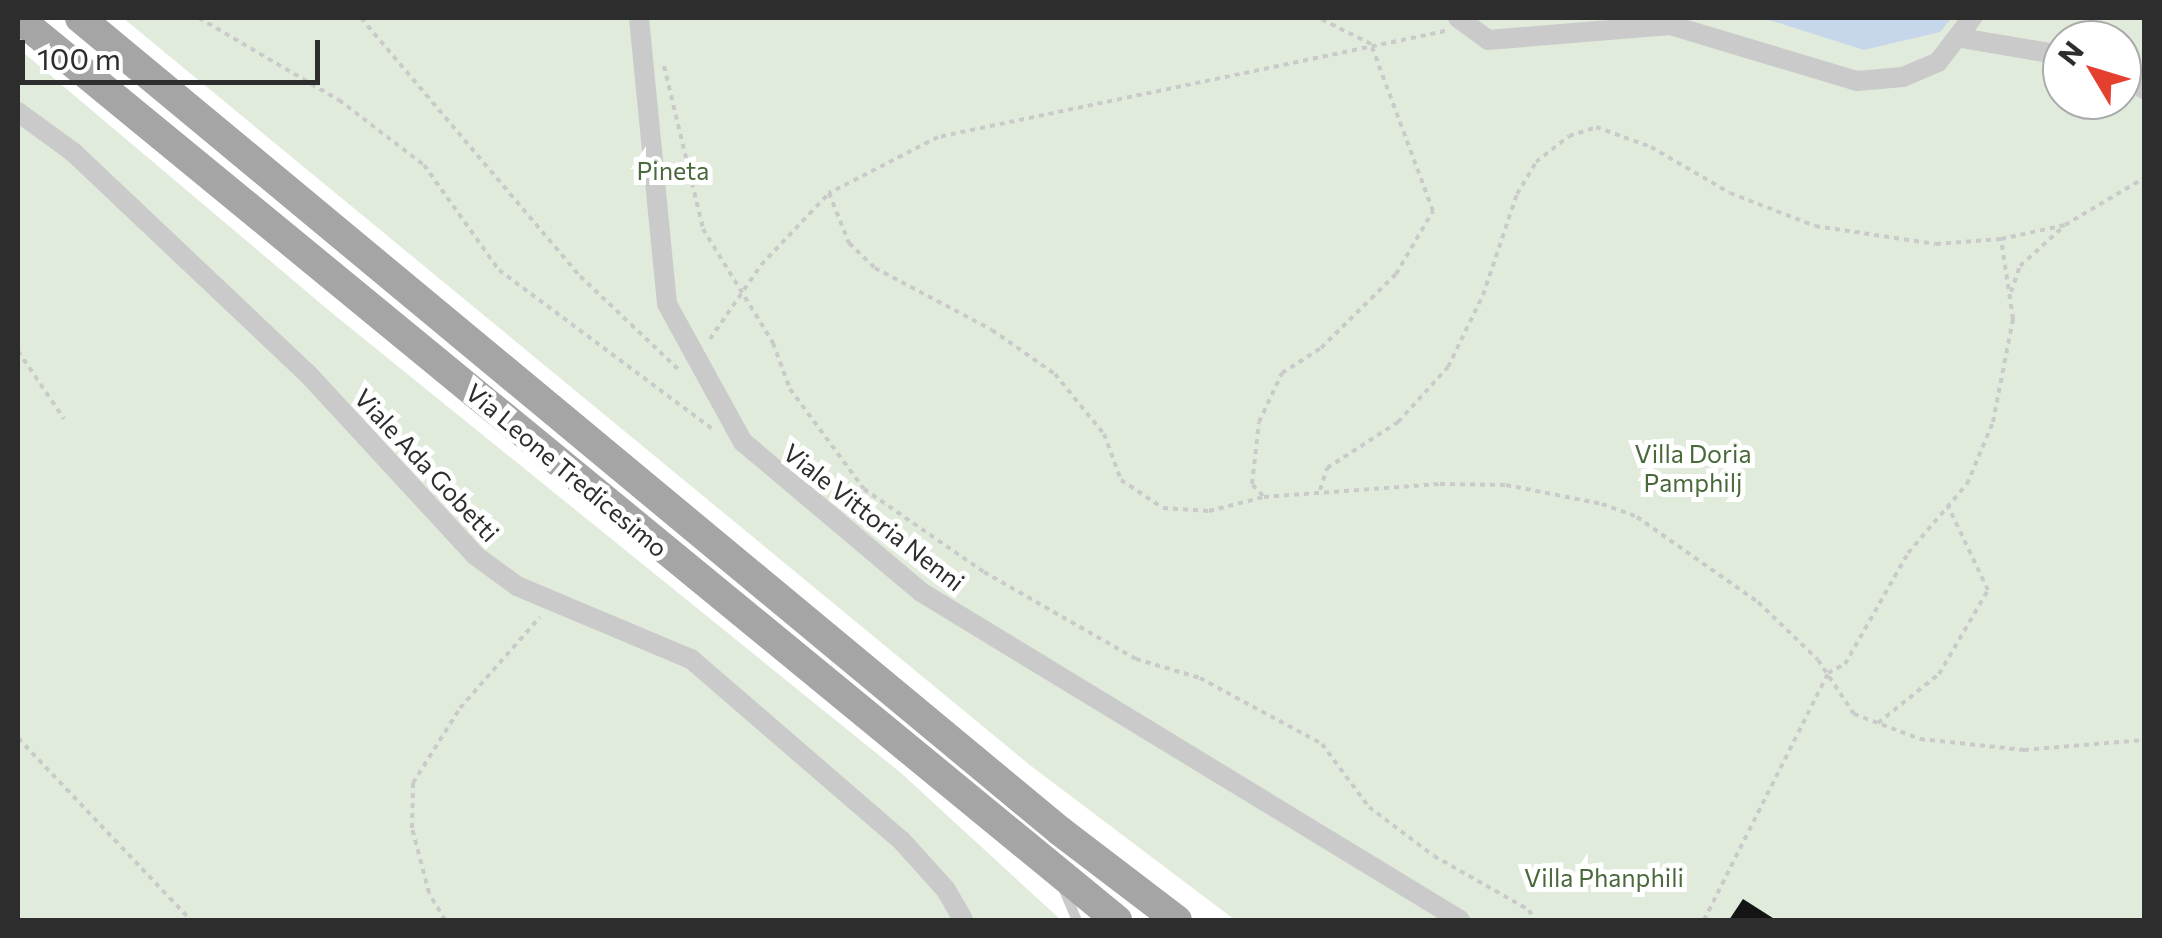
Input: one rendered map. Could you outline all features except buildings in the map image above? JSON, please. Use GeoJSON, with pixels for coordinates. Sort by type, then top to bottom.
{"type":"FeatureCollection","features":[{"type":"Feature","properties":{"kind":"main road","name":"Via Leone Tredicesimo"},"geometry":{"type":"LineString","coordinates":[[18,18],[1057,875],[1117,920]]}},
{"type":"Feature","properties":{"kind":"main road","name":"Via Leone Tredicesimo"},"geometry":{"type":"LineString","coordinates":[[80,18],[839,649],[1177,920]]}},
{"type":"Feature","properties":{"kind":"street","name":"Viale Vittoria Nenni"},"geometry":{"type":"LineString","coordinates":[[639,18],[667,304],[689,369],[753,452],[922,592],[1460,920]]}},
{"type":"Feature","properties":{"kind":"street"},"geometry":{"type":"LineString","coordinates":[[1460,21],[1488,40],[1597,26],[1670,25],[1857,81],[1903,77],[1938,62],[1961,38],[1972,18]]}},
{"type":"Feature","properties":{"kind":"street"},"geometry":{"type":"LineString","coordinates":[[1961,38],[2042,51]]}},
{"type":"Feature","properties":{"kind":"street","name":"Viale Ada Gobetti"},"geometry":{"type":"LineString","coordinates":[[18,112],[73,152],[306,373],[476,556],[553,602],[655,638],[691,658],[900,840],[946,890],[963,920]]}},
{"type":"Feature","properties":{"kind":"lane"},"geometry":{"type":"LineString","coordinates":[[1057,875],[1077,920]]}},
{"type":"Feature","properties":{"kind":"path"},"geometry":{"type":"LineString","coordinates":[[199,18],[339,100],[424,165],[499,270],[698,422],[753,452]]}},
{"type":"Feature","properties":{"kind":"path"},"geometry":{"type":"LineString","coordinates":[[361,18],[580,276],[689,369],[714,326],[829,193],[938,137],[1278,70],[1371,44],[1431,37],[1460,21]]}},
{"type":"Feature","properties":{"kind":"path"},"geometry":{"type":"LineString","coordinates":[[1264,497],[1252,484],[1259,422],[1282,372],[1321,348],[1384,287],[1434,211],[1371,44],[1319,18]]}},
{"type":"Feature","properties":{"kind":"path"},"geometry":{"type":"LineString","coordinates":[[641,41],[672,79],[703,229],[744,293],[790,390],[864,489],[984,572],[1136,659],[1200,678],[1322,744],[1369,807],[1434,856],[1528,910],[1534,920]]}},
{"type":"Feature","properties":{"kind":"path"},"geometry":{"type":"LineString","coordinates":[[1320,492],[1327,468],[1398,422],[1448,367],[1483,295],[1517,194],[1536,162],[1569,136],[1596,128],[1650,147],[1730,194],[1815,226],[1936,244],[2001,240],[2065,226]]}},
{"type":"Feature","properties":{"kind":"path"},"geometry":{"type":"LineString","coordinates":[[2010,297],[2020,266],[2065,226],[2144,178]]}},
{"type":"Feature","properties":{"kind":"path"},"geometry":{"type":"LineString","coordinates":[[829,193],[848,243],[875,268],[992,330],[1079,398],[1104,434],[1121,480],[1163,508],[1209,511],[1264,497],[1320,492],[1506,485],[1602,504],[1637,517],[1758,602],[1828,673],[1854,714],[1920,739],[2024,750],[2144,740]]}},
{"type":"Feature","properties":{"kind":"path"},"geometry":{"type":"LineString","coordinates":[[1704,920],[1828,673],[1844,664],[1908,552],[1967,484],[1993,422],[2013,318],[2001,240]]}},
{"type":"Feature","properties":{"kind":"path"},"geometry":{"type":"LineString","coordinates":[[18,351],[64,419]]}},
{"type":"Feature","properties":{"kind":"path"},"geometry":{"type":"LineString","coordinates":[[1878,723],[1939,674],[1988,590],[1948,506]]}},
{"type":"Feature","properties":{"kind":"path"},"geometry":{"type":"LineString","coordinates":[[445,920],[429,893],[412,828],[413,783],[460,708],[553,602]]}},
{"type":"Feature","properties":{"kind":"path"},"geometry":{"type":"LineString","coordinates":[[18,738],[191,920]]}},
{"type":"Feature","properties":{"kind":"green space","name":"Villa Doria Pamphilj"},"geometry":{"type":"Polygon","coordinates":[[[123,18],[2144,18],[2144,920],[1235,920],[1031,766],[123,18]]]}},
{"type":"Feature","properties":{"kind":"green space"},"geometry":{"type":"Polygon","coordinates":[[[18,48],[332,313],[901,773],[1061,920],[18,920],[18,48]]]}},
{"type":"Feature","properties":{"kind":"water"},"geometry":{"type":"Polygon","coordinates":[[[1763,18],[1952,18],[1940,32],[1864,50],[1763,18]]]}},
{"type":"Feature","properties":{"kind":"park label","name":"Pineta"},"geometry":{"type":"Point","coordinates":[673,170]}},
{"type":"Feature","properties":{"kind":"park label","name":"Villa Phanphili"},"geometry":{"type":"Point","coordinates":[1604,877]}}]}
